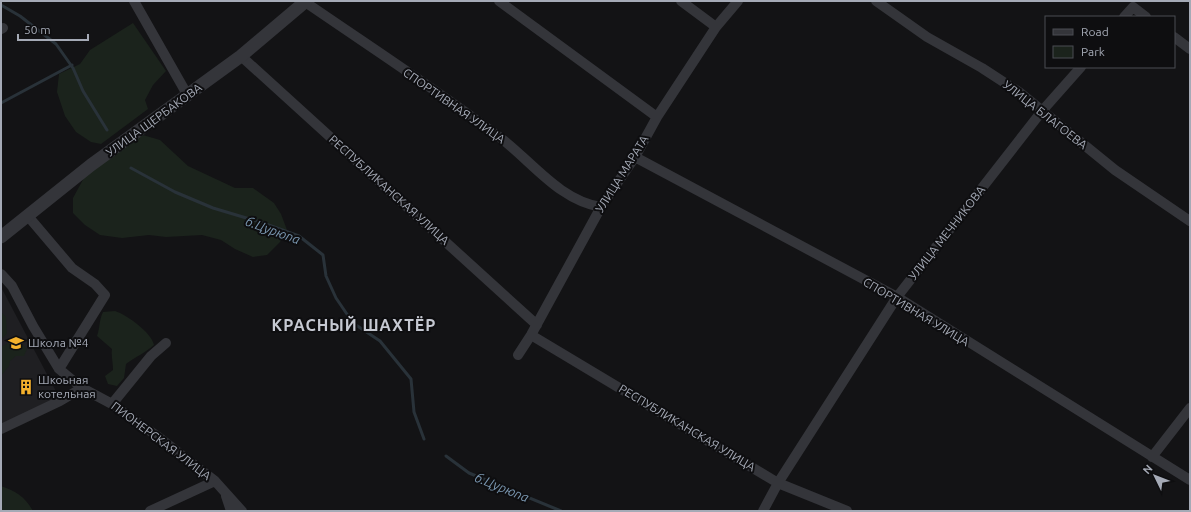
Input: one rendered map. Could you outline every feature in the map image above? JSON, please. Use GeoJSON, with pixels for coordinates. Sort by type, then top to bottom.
{"type":"FeatureCollection","features":[{"type":"Feature","properties":{"kind":"street"},"geometry":{"type":"LineString","coordinates":[[134,1],[188,96]]}},
{"type":"Feature","properties":{"kind":"street","name":"УЛИЦА ЩЕРБАКОВА"},"geometry":{"type":"LineString","coordinates":[[1,237],[90,166],[241,56],[306,1]]}},
{"type":"Feature","properties":{"kind":"street","name":"СПОРТИВНАЯ УЛИЦА"},"geometry":{"type":"LineString","coordinates":[[306,1],[499,136],[551,182],[577,200],[601,207]]}},
{"type":"Feature","properties":{"kind":"street"},"geometry":{"type":"LineString","coordinates":[[500,1],[657,117]]}},
{"type":"Feature","properties":{"kind":"street"},"geometry":{"type":"LineString","coordinates":[[681,1],[716,27]]}},
{"type":"Feature","properties":{"kind":"street","name":"УЛИЦА МАРАТА"},"geometry":{"type":"LineString","coordinates":[[518,355],[531,335],[601,207],[635,157],[657,117],[716,27],[738,1]]}},
{"type":"Feature","properties":{"kind":"street","name":"УЛИЦА БЛАГОЕВА"},"geometry":{"type":"LineString","coordinates":[[876,1],[927,37],[982,68],[1013,88],[1115,170],[1190,221]]}},
{"type":"Feature","properties":{"kind":"street"},"geometry":{"type":"LineString","coordinates":[[1125,16],[1133,7],[1145,16]]}},
{"type":"Feature","properties":{"kind":"street"},"geometry":{"type":"LineString","coordinates":[[1175,38],[1190,49]]}},
{"type":"Feature","properties":{"kind":"street","name":"РЕСПУБЛИКАНСКАЯ УЛИЦА"},"geometry":{"type":"LineString","coordinates":[[241,56],[537,324]]}},
{"type":"Feature","properties":{"kind":"street","name":"УЛИЦА МЕЧНИКОВА"},"geometry":{"type":"LineString","coordinates":[[763,511],[778,483],[897,297],[1042,112],[1080,68]]}},
{"type":"Feature","properties":{"kind":"street","name":"СПОРТИВНАЯ УЛИЦА"},"geometry":{"type":"LineString","coordinates":[[635,157],[897,297],[1152,458],[1190,480]]}},
{"type":"Feature","properties":{"kind":"street"},"geometry":{"type":"LineString","coordinates":[[27,215],[72,268],[95,284],[105,295],[59,369]]}},
{"type":"Feature","properties":{"kind":"street","name":"ПИОНЕРСКАЯ УЛИЦА"},"geometry":{"type":"LineString","coordinates":[[1,274],[12,286],[33,326],[59,369],[82,388],[112,404],[158,436],[215,481],[242,511]]}},
{"type":"Feature","properties":{"kind":"street","name":"РЕСПУБЛИКАНСКАЯ УЛИЦА"},"geometry":{"type":"LineString","coordinates":[[531,335],[778,483],[847,511]]}},
{"type":"Feature","properties":{"kind":"street"},"geometry":{"type":"LineString","coordinates":[[112,404],[150,356],[166,343]]}},
{"type":"Feature","properties":{"kind":"street"},"geometry":{"type":"LineString","coordinates":[[1,429],[82,388]]}},
{"type":"Feature","properties":{"kind":"street"},"geometry":{"type":"LineString","coordinates":[[1152,458],[1190,408]]}},
{"type":"Feature","properties":{"kind":"street"},"geometry":{"type":"LineString","coordinates":[[150,511],[215,481]]}},
{"type":"Feature","properties":{"kind":"street"},"geometry":{"type":"LineString","coordinates":[[225,492],[231,511]]}},
{"type":"Feature","properties":{"kind":"shaded area","name":"Школа №4"},"geometry":{"type":"Polygon","coordinates":[[[1,287],[60,399],[1,427],[1,287]]]}},
{"type":"Feature","properties":{"kind":"green space"},"geometry":{"type":"Polygon","coordinates":[[[133,23],[166,71],[153,85],[145,100],[148,109],[101,144],[91,142],[76,132],[65,116],[57,92],[59,74],[80,64],[90,50],[133,23]]]}},
{"type":"Feature","properties":{"kind":"green space"},"geometry":{"type":"Polygon","coordinates":[[[136,133],[160,140],[188,166],[235,188],[253,188],[274,203],[281,214],[287,230],[280,242],[267,255],[253,257],[235,249],[221,240],[202,235],[166,237],[149,235],[122,238],[100,235],[85,225],[73,213],[73,198],[91,165],[136,133]]]}},
{"type":"Feature","properties":{"kind":"green space"},"geometry":{"type":"Polygon","coordinates":[[[115,311],[126,316],[144,330],[149,335],[154,345],[126,364],[124,378],[117,386],[108,384],[105,376],[113,370],[112,349],[97,336],[103,312],[115,311]]]}},
{"type":"Feature","properties":{"kind":"green space"},"geometry":{"type":"Polygon","coordinates":[[[1,312],[6,317],[7,334],[1,339],[1,312]]]}},
{"type":"Feature","properties":{"kind":"green space"},"geometry":{"type":"Polygon","coordinates":[[[10,342],[21,343],[27,349],[24,356],[16,356],[10,361],[9,366],[1,376],[1,347],[10,342]]]}},
{"type":"Feature","properties":{"kind":"green space"},"geometry":{"type":"Polygon","coordinates":[[[1,486],[20,495],[33,511],[1,511],[1,486]]]}},
{"type":"Feature","properties":{"kind":"waterway","name":"б.Цурюпа"},"geometry":{"type":"LineString","coordinates":[[1,5],[20,16],[56,44],[73,68],[83,91],[107,130]]}},
{"type":"Feature","properties":{"kind":"waterway"},"geometry":{"type":"LineString","coordinates":[[1,103],[72,65]]}},
{"type":"Feature","properties":{"kind":"waterway","name":"б.Цурюпа"},"geometry":{"type":"LineString","coordinates":[[131,168],[175,192],[213,208],[263,223],[299,236],[323,255],[326,276],[336,298],[353,323],[380,341],[411,379],[414,412],[424,439]]}},
{"type":"Feature","properties":{"kind":"waterway","name":"б.Цурюпа"},"geometry":{"type":"LineString","coordinates":[[446,456],[469,473],[561,511]]}},
{"type":"Feature","properties":{"kind":"place","name":"Школа №4"},"geometry":{"type":"Point","coordinates":[16,343]}},
{"type":"Feature","properties":{"kind":"place","name":"Шкоьная котельная"},"geometry":{"type":"Point","coordinates":[26,387]}},
{"type":"Feature","properties":{"kind":"district","name":"КРАСНЫЙ ШАХТЁР"},"geometry":{"type":"Point","coordinates":[354,325]}}]}
